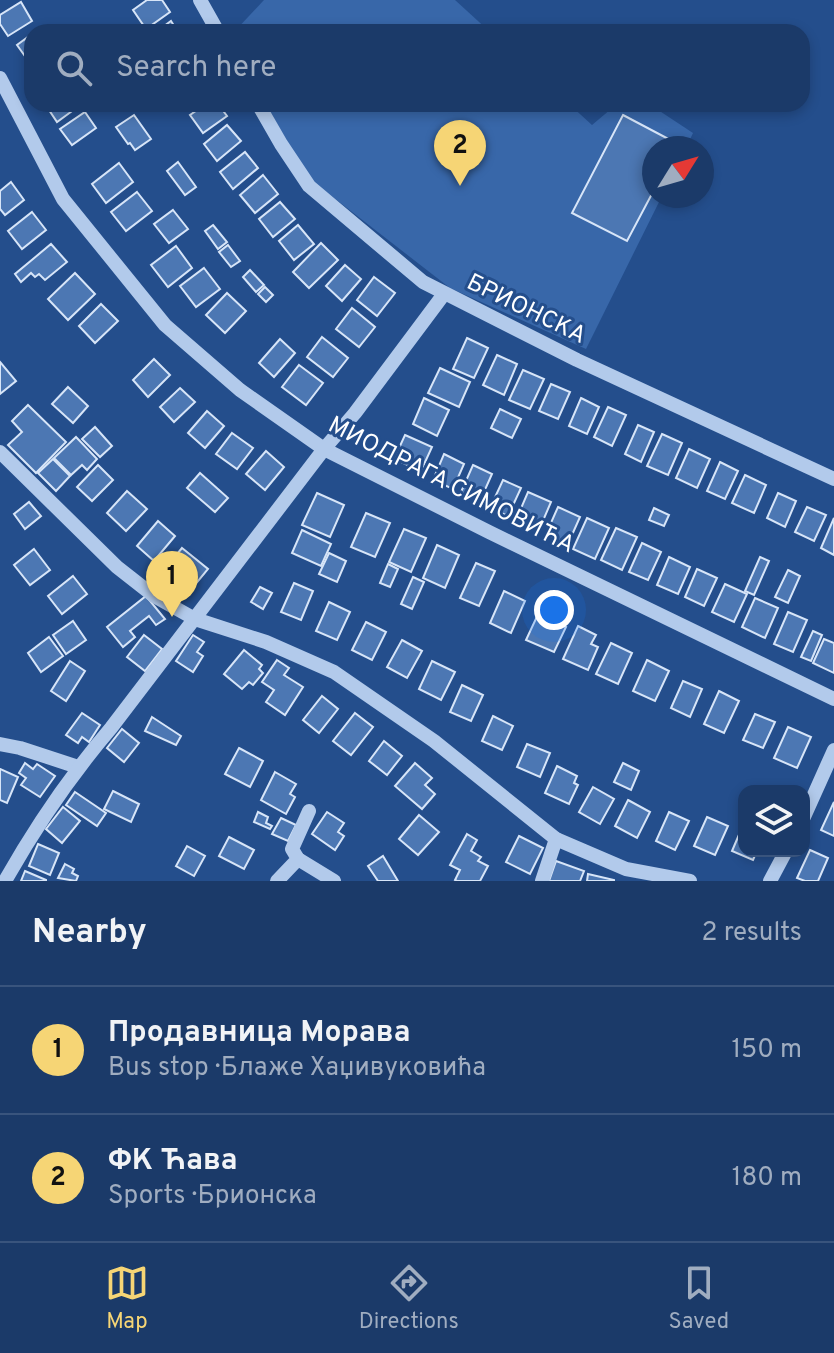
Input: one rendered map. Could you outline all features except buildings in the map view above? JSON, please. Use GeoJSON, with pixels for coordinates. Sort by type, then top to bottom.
{"type":"FeatureCollection","features":[{"type":"Feature","properties":{"kind":"street"},"geometry":{"type":"LineString","coordinates":[[200,0],[214,24]]}},
{"type":"Feature","properties":{"kind":"street","name":"МИОДРАГА СИМОВИЋА"},"geometry":{"type":"LineString","coordinates":[[0,78],[63,199],[165,325],[240,390],[324,449],[516,546],[834,699]]}},
{"type":"Feature","properties":{"kind":"street","name":"БРИОНСКА"},"geometry":{"type":"LineString","coordinates":[[263,112],[309,186],[423,282],[577,360],[834,479]]}},
{"type":"Feature","properties":{"kind":"street"},"geometry":{"type":"LineString","coordinates":[[5,881],[36,826],[78,767],[355,413],[444,294]]}},
{"type":"Feature","properties":{"kind":"street"},"geometry":{"type":"LineString","coordinates":[[0,452],[117,567],[154,596],[195,619],[266,642],[334,672],[434,741],[556,839],[626,869],[690,881]]}},
{"type":"Feature","properties":{"kind":"street"},"geometry":{"type":"LineString","coordinates":[[0,744],[78,767]]}},
{"type":"Feature","properties":{"kind":"street"},"geometry":{"type":"LineString","coordinates":[[810,804],[834,750]]}},
{"type":"Feature","properties":{"kind":"street"},"geometry":{"type":"LineString","coordinates":[[309,811],[292,849],[298,859],[334,881]]}},
{"type":"Feature","properties":{"kind":"street"},"geometry":{"type":"LineString","coordinates":[[542,881],[556,839]]}},
{"type":"Feature","properties":{"kind":"street"},"geometry":{"type":"LineString","coordinates":[[770,881],[783,857]]}},
{"type":"Feature","properties":{"kind":"street"},"geometry":{"type":"LineString","coordinates":[[277,881],[298,859]]}},
{"type":"Feature","properties":{"kind":"shaded area"},"geometry":{"type":"Polygon","coordinates":[[[264,0],[455,0],[481,24],[242,24],[264,0]]]}},
{"type":"Feature","properties":{"kind":"shaded area"},"geometry":{"type":"Polygon","coordinates":[[[270,112],[578,112],[592,125],[607,112],[661,112],[693,133],[692,136],[642,136],[642,208],[656,208],[586,349],[450,288],[307,177],[270,112]]]}},
{"type":"Feature","properties":{"kind":"place","name":"ФК Ћава"},"geometry":{"type":"Point","coordinates":[460,186]}},
{"type":"Feature","properties":{"kind":"place","name":"Продавница Морава"},"geometry":{"type":"Point","coordinates":[172,617]}}]}
